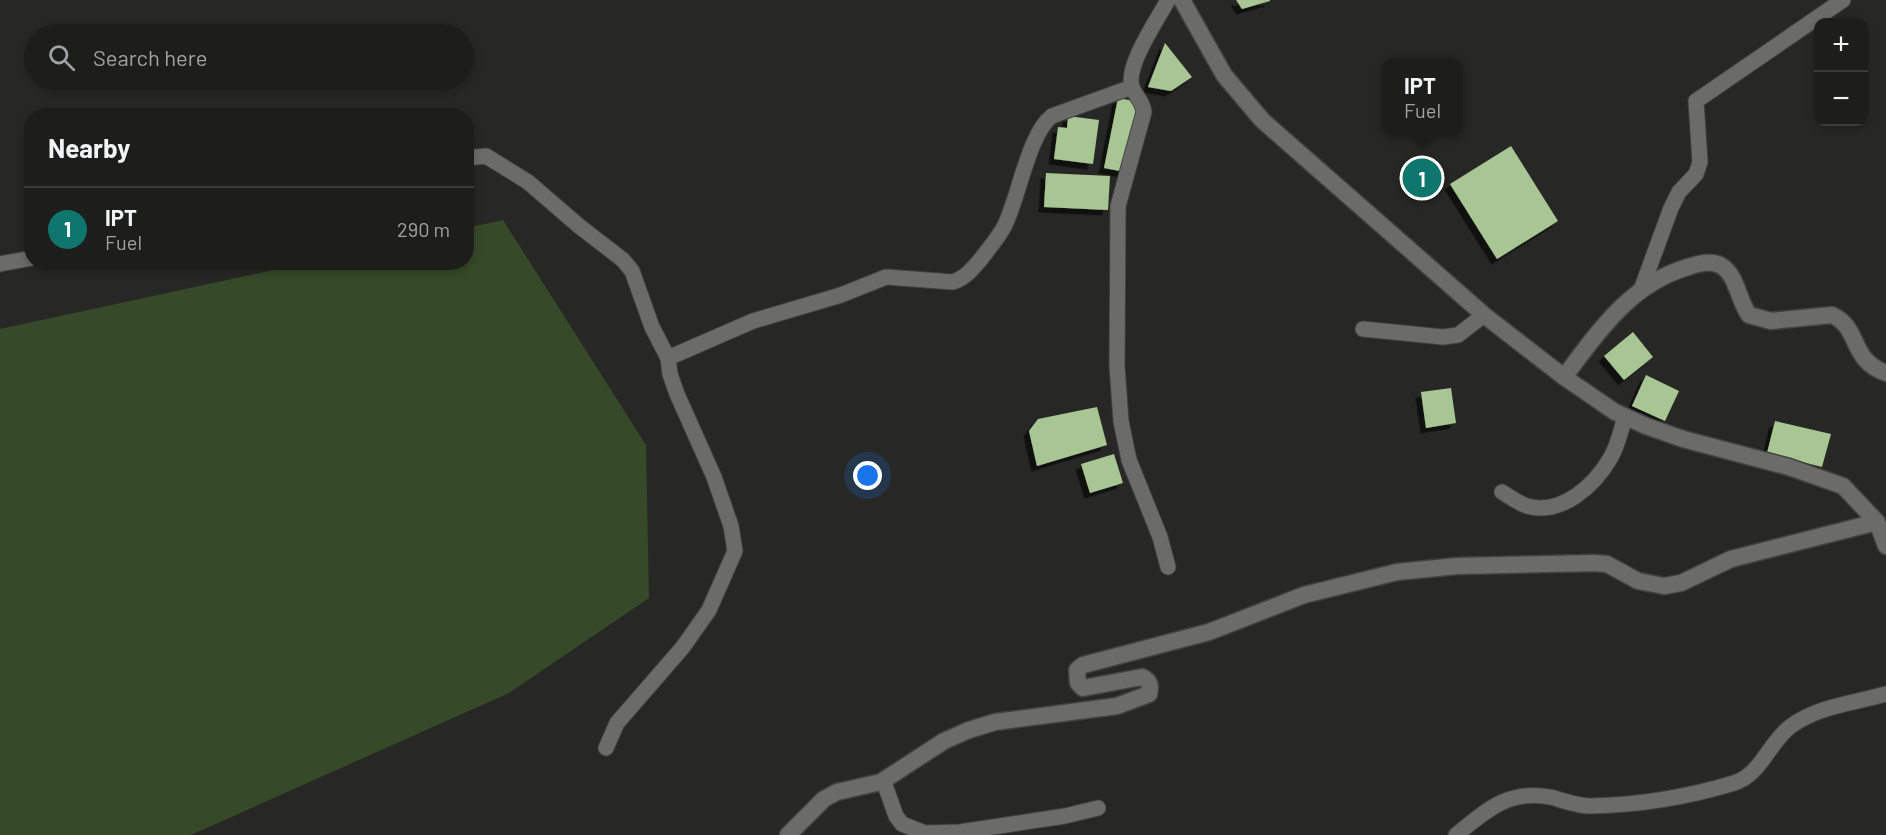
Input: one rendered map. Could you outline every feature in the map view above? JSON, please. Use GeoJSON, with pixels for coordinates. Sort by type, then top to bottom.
{"type":"FeatureCollection","features":[{"type":"Feature","properties":{"kind":"street"},"geometry":{"type":"LineString","coordinates":[[1168,0],[1136,62],[1132,87],[1141,100],[1144,112],[1118,206],[1117,226],[1117,366],[1121,421],[1128,460],[1160,537],[1168,567]]}},
{"type":"Feature","properties":{"kind":"street"},"geometry":{"type":"LineString","coordinates":[[1182,0],[1224,75],[1262,120],[1484,315],[1564,377],[1625,417],[1683,439],[1789,467],[1844,486],[1877,522],[1886,546]]}},
{"type":"Feature","properties":{"kind":"street"},"geometry":{"type":"LineString","coordinates":[[1190,0],[1196,27]]}},
{"type":"Feature","properties":{"kind":"street"},"geometry":{"type":"LineString","coordinates":[[1641,290],[1671,208],[1679,192],[1696,174],[1700,162],[1695,101],[1843,0]]}},
{"type":"Feature","properties":{"kind":"street"},"geometry":{"type":"LineString","coordinates":[[668,358],[753,321],[831,298],[886,277],[953,282],[961,279],[972,271],[1004,227],[1022,182],[1037,132],[1044,123],[1053,116],[1132,87]]}},
{"type":"Feature","properties":{"kind":"street"},"geometry":{"type":"LineString","coordinates":[[474,157],[486,156],[511,170],[623,260],[632,271],[652,327],[668,358],[670,374],[677,394],[714,477],[731,526],[735,551],[709,610],[655,681],[617,723],[606,748]]}},
{"type":"Feature","properties":{"kind":"street"},"geometry":{"type":"LineString","coordinates":[[0,264],[24,260]]}},
{"type":"Feature","properties":{"kind":"street"},"geometry":{"type":"LineString","coordinates":[[1564,377],[1609,318],[1641,290],[1676,271],[1699,264],[1720,265],[1730,274],[1749,315],[1759,320],[1771,321],[1832,315],[1844,323],[1864,360],[1872,368],[1886,373]]}},
{"type":"Feature","properties":{"kind":"street"},"geometry":{"type":"LineString","coordinates":[[1364,329],[1443,338],[1458,335],[1484,315]]}},
{"type":"Feature","properties":{"kind":"street"},"geometry":{"type":"LineString","coordinates":[[1502,492],[1517,502],[1537,507],[1554,505],[1583,492],[1596,480],[1612,456],[1625,417]]}},
{"type":"Feature","properties":{"kind":"street"},"geometry":{"type":"LineString","coordinates":[[788,835],[830,796],[881,782],[944,741],[969,730],[995,722],[1099,710],[1140,699],[1149,694],[1151,687],[1148,680],[1142,677],[1083,688],[1078,683],[1077,670],[1089,662],[1209,632],[1304,595],[1397,572],[1429,568],[1568,563],[1607,564],[1638,581],[1664,586],[1681,583],[1731,559],[1877,522]]}},
{"type":"Feature","properties":{"kind":"street"},"geometry":{"type":"LineString","coordinates":[[1456,835],[1492,805],[1513,799],[1534,796],[1586,806],[1617,805],[1647,802],[1737,782],[1755,771],[1781,734],[1806,716],[1886,694]]}},
{"type":"Feature","properties":{"kind":"street"},"geometry":{"type":"LineString","coordinates":[[881,782],[902,824],[925,833],[960,832],[1065,816],[1098,808]]}},
{"type":"Feature","properties":{"kind":"green space"},"geometry":{"type":"Polygon","coordinates":[[[503,220],[646,445],[649,598],[509,693],[191,835],[0,835],[0,329],[274,270],[474,270],[474,226],[503,220]]]}},
{"type":"Feature","properties":{"kind":"building"},"geometry":{"type":"Polygon","coordinates":[[[1236,0],[1270,0],[1270,1],[1242,9],[1236,0]]]}},
{"type":"Feature","properties":{"kind":"building"},"geometry":{"type":"Polygon","coordinates":[[[1165,43],[1192,77],[1171,91],[1148,87],[1165,43]]]}},
{"type":"Feature","properties":{"kind":"building"},"geometry":{"type":"Polygon","coordinates":[[[1118,98],[1139,102],[1125,172],[1104,168],[1118,98]]]}},
{"type":"Feature","properties":{"kind":"building"},"geometry":{"type":"Polygon","coordinates":[[[1068,116],[1099,120],[1093,164],[1054,159],[1058,127],[1067,128],[1068,116]]]}},
{"type":"Feature","properties":{"kind":"building"},"geometry":{"type":"Polygon","coordinates":[[[1511,146],[1558,221],[1497,259],[1450,184],[1511,146]]]}},
{"type":"Feature","properties":{"kind":"building"},"geometry":{"type":"Polygon","coordinates":[[[1046,173],[1110,176],[1108,210],[1044,207],[1046,173]]]}},
{"type":"Feature","properties":{"kind":"building"},"geometry":{"type":"Polygon","coordinates":[[[1633,332],[1653,357],[1624,380],[1604,356],[1633,332]]]}},
{"type":"Feature","properties":{"kind":"building"},"geometry":{"type":"Polygon","coordinates":[[[1646,375],[1679,391],[1665,421],[1632,406],[1646,375]]]}},
{"type":"Feature","properties":{"kind":"building"},"geometry":{"type":"Polygon","coordinates":[[[1451,388],[1456,423],[1426,428],[1421,392],[1451,388]]]}},
{"type":"Feature","properties":{"kind":"building"},"geometry":{"type":"Polygon","coordinates":[[[1097,407],[1107,445],[1037,466],[1029,431],[1038,419],[1097,407]]]}},
{"type":"Feature","properties":{"kind":"building"},"geometry":{"type":"Polygon","coordinates":[[[1775,421],[1831,434],[1822,467],[1767,453],[1775,421]]]}},
{"type":"Feature","properties":{"kind":"building"},"geometry":{"type":"Polygon","coordinates":[[[1114,454],[1123,483],[1090,493],[1081,464],[1114,454]]]}},
{"type":"Feature","properties":{"kind":"place","name":"IPT"},"geometry":{"type":"Point","coordinates":[1422,178]}}]}
